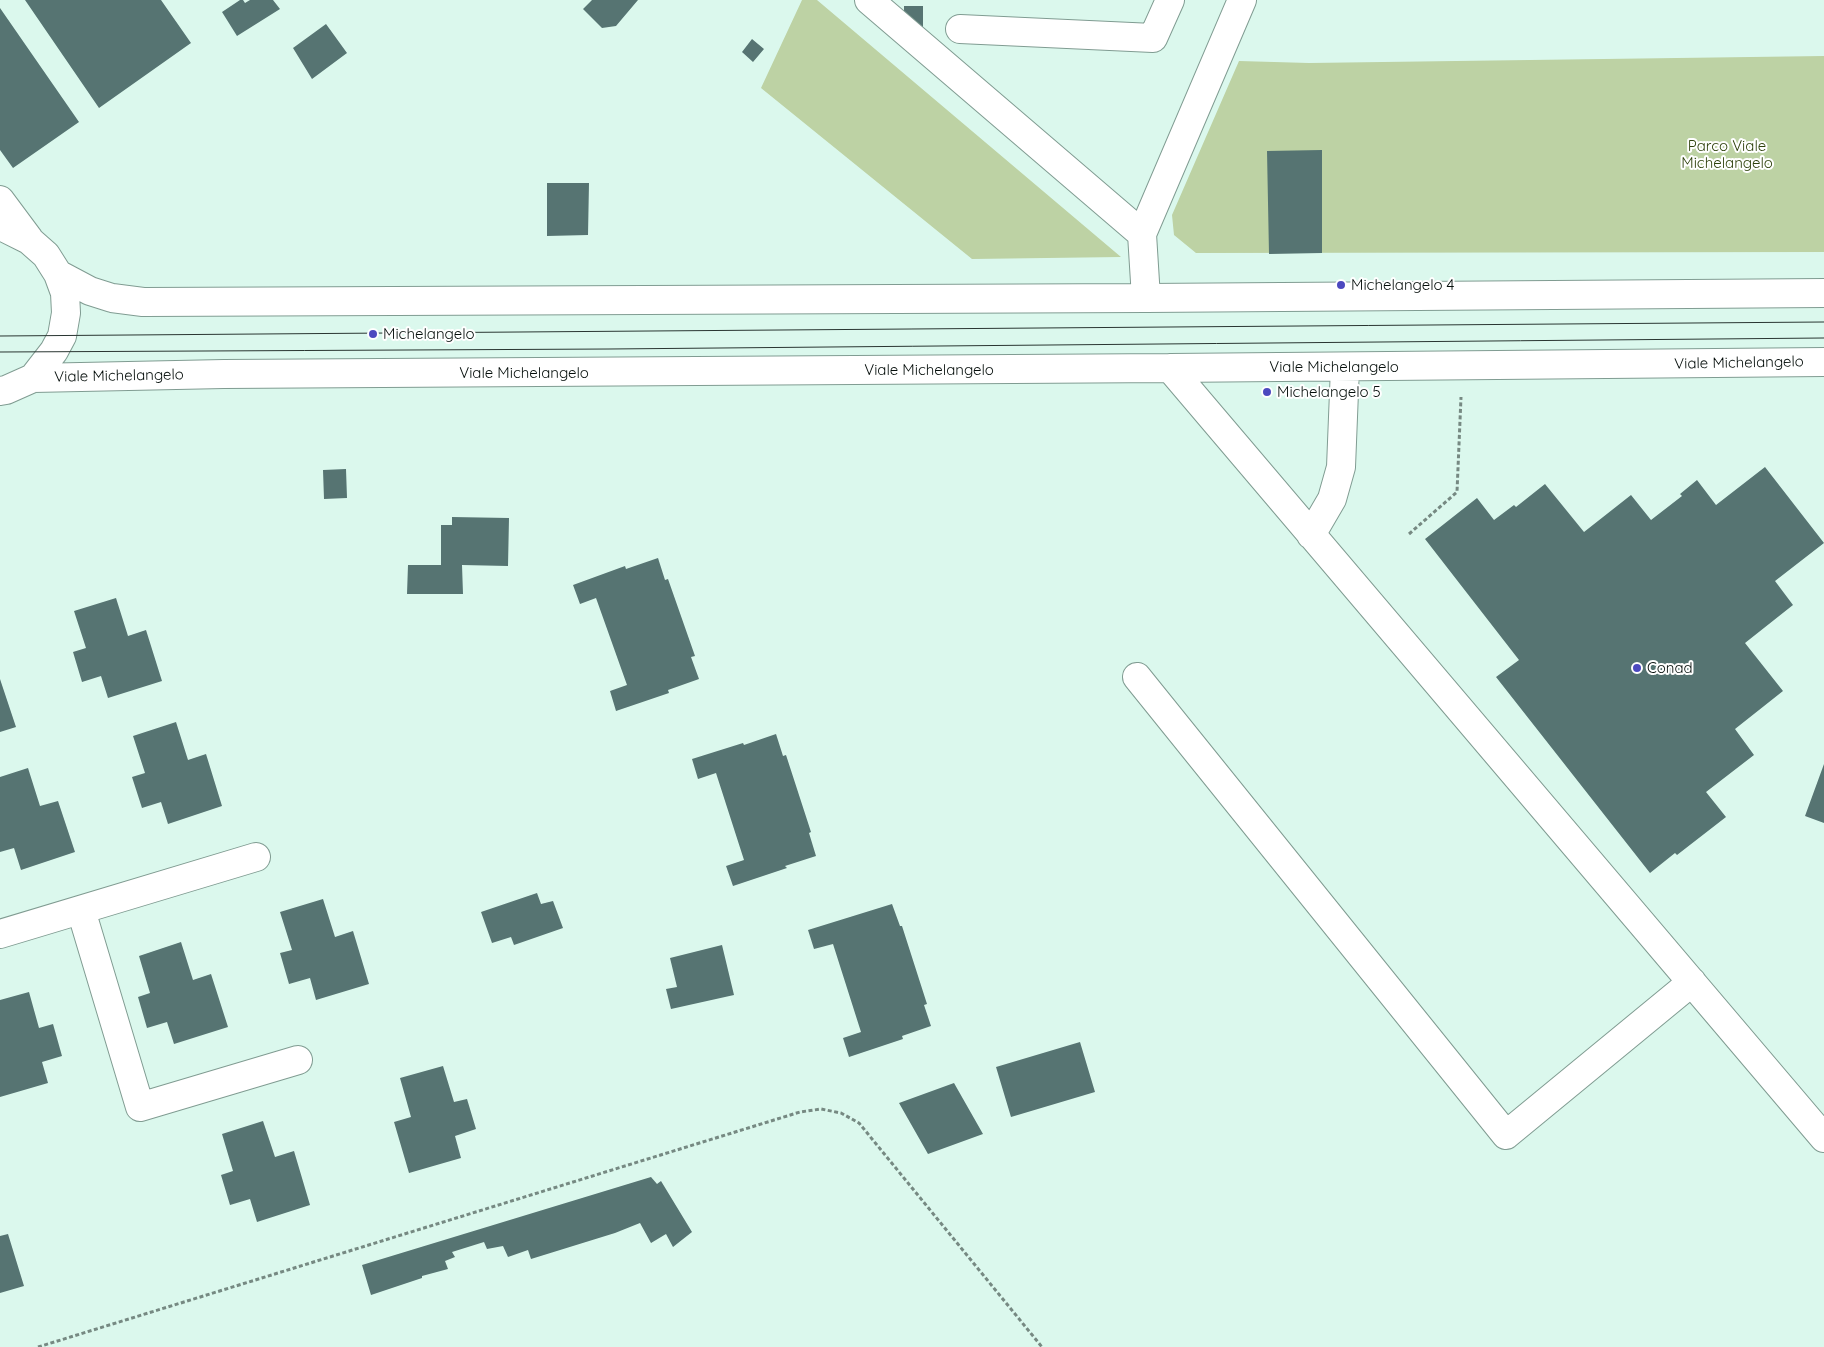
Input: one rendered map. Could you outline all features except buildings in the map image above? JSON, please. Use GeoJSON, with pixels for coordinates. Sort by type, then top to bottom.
{"type":"FeatureCollection","features":[{"type":"Feature","properties":{"kind":"street"},"geometry":{"type":"LineString","coordinates":[[869,0],[1142,234]]}},
{"type":"Feature","properties":{"kind":"street"},"geometry":{"type":"LineString","coordinates":[[960,28],[1153,38],[1170,0]]}},
{"type":"Feature","properties":{"kind":"street"},"geometry":{"type":"LineString","coordinates":[[1146,298],[1142,234],[1242,0]]}},
{"type":"Feature","properties":{"kind":"street"},"geometry":{"type":"LineString","coordinates":[[0,200],[30,240],[46,255],[58,274],[65,293],[66,313],[62,336],[54,351],[33,378],[0,391]]}},
{"type":"Feature","properties":{"kind":"street"},"geometry":{"type":"LineString","coordinates":[[0,227],[30,240]]}},
{"type":"Feature","properties":{"kind":"street"},"geometry":{"type":"LineString","coordinates":[[58,274],[90,291],[112,298],[143,302],[1146,298],[1824,292]]}},
{"type":"Feature","properties":{"kind":"street","name":"Viale Michelangelo"},"geometry":{"type":"LineString","coordinates":[[33,378],[224,374],[1824,362]]}},
{"type":"Feature","properties":{"kind":"street"},"geometry":{"type":"LineString","coordinates":[[1311,535],[1332,499],[1341,467],[1345,367]]}},
{"type":"Feature","properties":{"kind":"street"},"geometry":{"type":"LineString","coordinates":[[1170,368],[1824,1138]]}},
{"type":"Feature","properties":{"kind":"street"},"geometry":{"type":"LineString","coordinates":[[1137,677],[1506,1135],[1692,982]]}},
{"type":"Feature","properties":{"kind":"street"},"geometry":{"type":"LineString","coordinates":[[0,934],[256,857]]}},
{"type":"Feature","properties":{"kind":"street"},"geometry":{"type":"LineString","coordinates":[[81,910],[140,1107],[298,1060]]}},
{"type":"Feature","properties":{"kind":"path"},"geometry":{"type":"LineString","coordinates":[[1409,534],[1457,492],[1463,366]]}},
{"type":"Feature","properties":{"kind":"path"},"geometry":{"type":"LineString","coordinates":[[38,1347],[800,1112],[821,1109],[841,1113],[859,1123],[1042,1347]]}},
{"type":"Feature","properties":{"kind":"green space"},"geometry":{"type":"Polygon","coordinates":[[[802,0],[817,0],[1121,257],[972,259],[761,88],[802,0]]]}},
{"type":"Feature","properties":{"kind":"green space","name":"Parco Viale Michelangelo"},"geometry":{"type":"Polygon","coordinates":[[[1824,56],[1824,252],[1196,253],[1174,235],[1172,215],[1239,61],[1309,63],[1824,56]]]}},
{"type":"Feature","properties":{"kind":"tram line"},"geometry":{"type":"LineString","coordinates":[[0,336],[1824,322]]}},
{"type":"Feature","properties":{"kind":"tram line"},"geometry":{"type":"LineString","coordinates":[[0,352],[609,349],[1824,338]]}},
{"type":"Feature","properties":{"kind":"place","name":"Michelangelo 4"},"geometry":{"type":"Point","coordinates":[1341,285]}},
{"type":"Feature","properties":{"kind":"place","name":"Michelangelo"},"geometry":{"type":"Point","coordinates":[373,334]}},
{"type":"Feature","properties":{"kind":"place","name":"Michelangelo 5"},"geometry":{"type":"Point","coordinates":[1267,392]}},
{"type":"Feature","properties":{"kind":"place","name":"Conad"},"geometry":{"type":"Point","coordinates":[1637,668]}}]}
